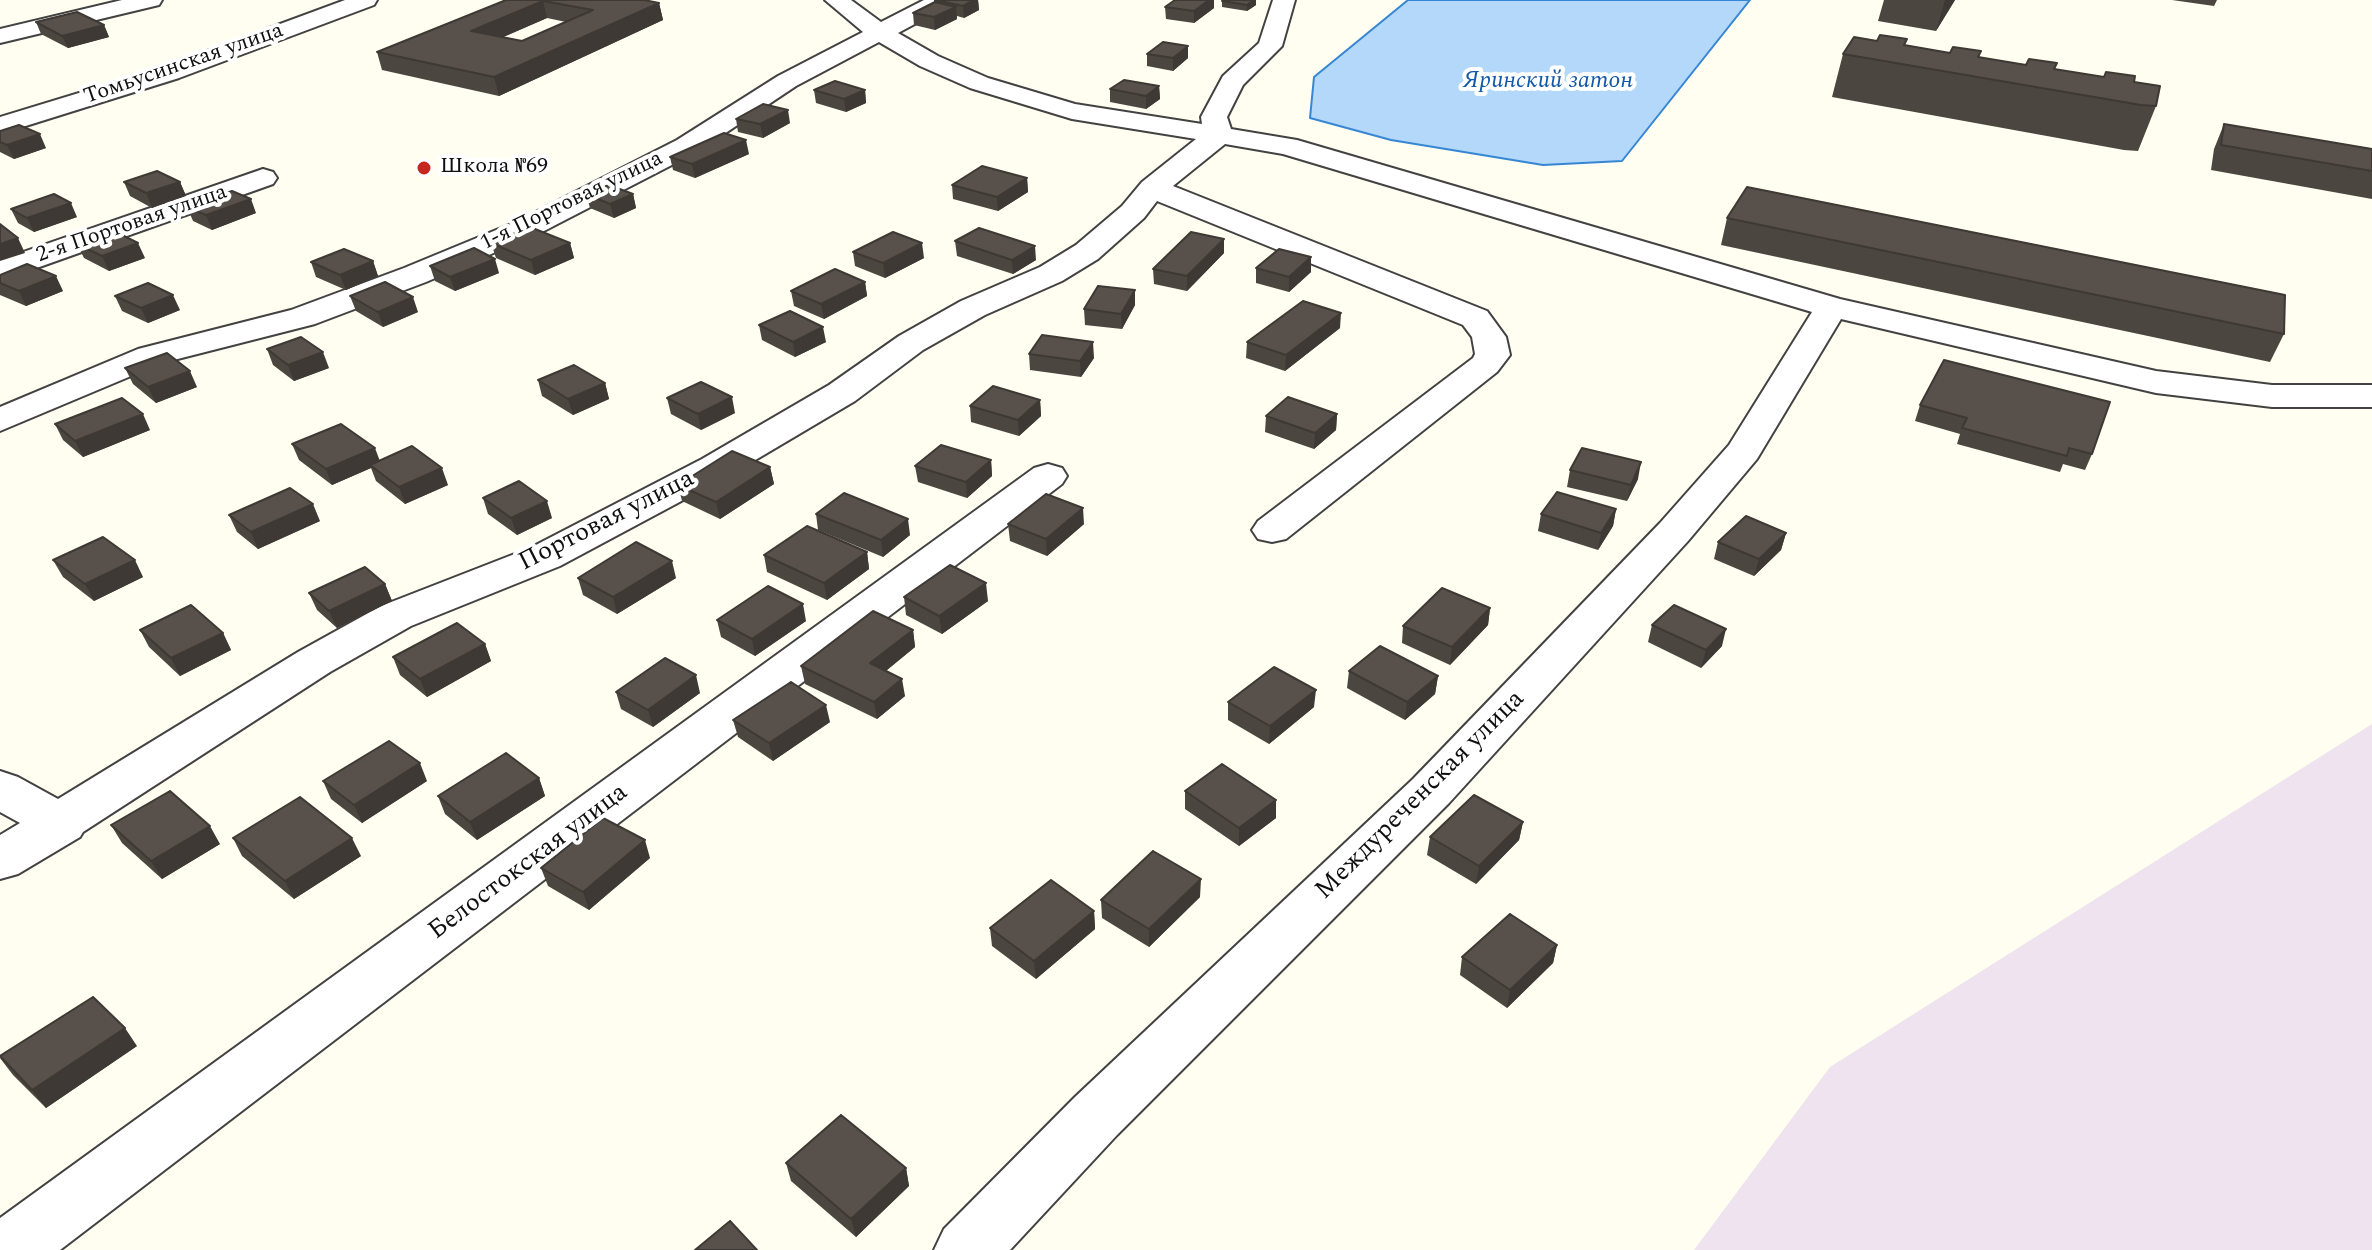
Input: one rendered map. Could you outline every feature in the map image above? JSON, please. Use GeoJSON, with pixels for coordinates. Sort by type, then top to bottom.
{"type":"FeatureCollection","features":[{"type":"Feature","properties":{"kind":"street"},"geometry":{"type":"LineString","coordinates":[[0,36],[151,0]]}},
{"type":"Feature","properties":{"kind":"street","name":"Томьусинская улица"},"geometry":{"type":"LineString","coordinates":[[0,126],[170,73],[366,0]]}},
{"type":"Feature","properties":{"kind":"street"},"geometry":{"type":"LineString","coordinates":[[836,0],[879,32],[929,61],[1005,91],[1072,111],[1287,146],[1832,307],[2156,382],[2272,396],[2372,396]]}},
{"type":"Feature","properties":{"kind":"street","name":"1-я Портовая улица"},"geometry":{"type":"LineString","coordinates":[[0,420],[150,356],[303,317],[415,275],[529,227],[687,146],[787,81],[942,0]]}},
{"type":"Feature","properties":{"kind":"street"},"geometry":{"type":"LineString","coordinates":[[1219,135],[1214,117],[1232,81],[1270,46],[1284,0]]}},
{"type":"Feature","properties":{"kind":"street","name":"Портовая улица"},"geometry":{"type":"LineString","coordinates":[[0,860],[62,824],[314,662],[396,616],[545,557],[716,467],[817,408],[923,336],[973,308],[1051,274],[1098,242],[1133,212],[1152,188],[1219,135]]}},
{"type":"Feature","properties":{"kind":"street","name":"2-я Портовая улица"},"geometry":{"type":"LineString","coordinates":[[0,271],[263,178]]}},
{"type":"Feature","properties":{"kind":"street"},"geometry":{"type":"LineString","coordinates":[[1152,188],[1475,318],[1489,337],[1493,355],[1485,365],[1272,530]]}},
{"type":"Feature","properties":{"kind":"street","name":"Междуреченская улица"},"geometry":{"type":"LineString","coordinates":[[967,1250],[1096,1116],[1431,791],[1674,532],[1744,451],[1832,307]]}},
{"type":"Feature","properties":{"kind":"street","name":"Белостокская улица"},"geometry":{"type":"LineString","coordinates":[[9,1250],[1048,476]]}},
{"type":"Feature","properties":{"kind":"street"},"geometry":{"type":"LineString","coordinates":[[0,789],[62,824]]}},
{"type":"Feature","properties":{"kind":"shaded area"},"geometry":{"type":"Polygon","coordinates":[[[2372,724],[2372,1250],[1694,1250],[1830,1067],[2372,724]]]}},
{"type":"Feature","properties":{"kind":"water","name":"Яринский затон"},"geometry":{"type":"Polygon","coordinates":[[[1408,0],[1750,0],[1622,161],[1543,165],[1391,140],[1310,118],[1314,77],[1408,0]]]}},
{"type":"Feature","properties":{"kind":"building"},"geometry":{"type":"Polygon","coordinates":[[[506,0],[644,0],[659,3],[494,77],[377,52],[506,0]],[[543,1],[471,31],[522,41],[593,10],[543,1]]]}},
{"type":"Feature","properties":{"kind":"building"},"geometry":{"type":"Polygon","coordinates":[[[935,0],[974,0],[963,6],[935,0]]]}},
{"type":"Feature","properties":{"kind":"building"},"geometry":{"type":"Polygon","coordinates":[[[1175,0],[1209,0],[1194,11],[1165,7],[1175,0]]]}},
{"type":"Feature","properties":{"kind":"building"},"geometry":{"type":"Polygon","coordinates":[[[1223,0],[1254,0],[1247,5],[1223,0]]]}},
{"type":"Feature","properties":{"kind":"building"},"geometry":{"type":"Polygon","coordinates":[[[935,2],[956,7],[934,17],[913,13],[935,2]]]}},
{"type":"Feature","properties":{"kind":"building"},"geometry":{"type":"Polygon","coordinates":[[[77,12],[104,25],[62,36],[36,22],[77,12]]]}},
{"type":"Feature","properties":{"kind":"building"},"geometry":{"type":"Polygon","coordinates":[[[1880,35],[1907,39],[1904,45],[1950,53],[1953,47],[1981,51],[1978,57],[2026,65],[2029,59],[2057,63],[2054,69],[2104,77],[2106,72],[2135,76],[2134,82],[2160,86],[2156,106],[1843,54],[1854,37],[1877,41],[1880,35]]]}},
{"type":"Feature","properties":{"kind":"building"},"geometry":{"type":"Polygon","coordinates":[[[1163,42],[1188,46],[1173,58],[1147,54],[1163,42]]]}},
{"type":"Feature","properties":{"kind":"building"},"geometry":{"type":"Polygon","coordinates":[[[1124,80],[1159,86],[1146,96],[1110,89],[1124,80]]]}},
{"type":"Feature","properties":{"kind":"building"},"geometry":{"type":"Polygon","coordinates":[[[835,81],[865,90],[844,99],[814,90],[835,81]]]}},
{"type":"Feature","properties":{"kind":"building"},"geometry":{"type":"Polygon","coordinates":[[[763,104],[788,110],[760,124],[736,119],[763,104]]]}},
{"type":"Feature","properties":{"kind":"building"},"geometry":{"type":"Polygon","coordinates":[[[2224,124],[2372,149],[2372,171],[2221,145],[2224,124]]]}},
{"type":"Feature","properties":{"kind":"building"},"geometry":{"type":"Polygon","coordinates":[[[19,125],[40,134],[7,145],[0,142],[0,131],[19,125]]]}},
{"type":"Feature","properties":{"kind":"building"},"geometry":{"type":"Polygon","coordinates":[[[724,133],[746,140],[692,164],[670,157],[724,133]]]}},
{"type":"Feature","properties":{"kind":"building"},"geometry":{"type":"Polygon","coordinates":[[[982,166],[1027,178],[997,197],[952,185],[982,166]]]}},
{"type":"Feature","properties":{"kind":"building"},"geometry":{"type":"Polygon","coordinates":[[[157,171],[180,182],[146,193],[124,182],[157,171]]]}},
{"type":"Feature","properties":{"kind":"building"},"geometry":{"type":"Polygon","coordinates":[[[609,185],[633,194],[610,204],[586,194],[609,185]]]}},
{"type":"Feature","properties":{"kind":"building"},"geometry":{"type":"Polygon","coordinates":[[[1747,187],[2285,295],[2284,334],[1727,218],[1747,187]]]}},
{"type":"Feature","properties":{"kind":"building"},"geometry":{"type":"Polygon","coordinates":[[[232,191],[251,199],[206,215],[187,207],[232,191]]]}},
{"type":"Feature","properties":{"kind":"building"},"geometry":{"type":"Polygon","coordinates":[[[54,194],[71,203],[27,218],[11,209],[54,194]]]}},
{"type":"Feature","properties":{"kind":"building"},"geometry":{"type":"Polygon","coordinates":[[[0,224],[18,238],[0,244],[0,224]]]}},
{"type":"Feature","properties":{"kind":"building"},"geometry":{"type":"Polygon","coordinates":[[[530,227],[570,243],[531,260],[491,243],[530,227]]]}},
{"type":"Feature","properties":{"kind":"building"},"geometry":{"type":"Polygon","coordinates":[[[979,228],[1035,246],[1012,260],[955,241],[979,228]]]}},
{"type":"Feature","properties":{"kind":"building"},"geometry":{"type":"Polygon","coordinates":[[[114,231],[138,243],[102,256],[77,244],[114,231]]]}},
{"type":"Feature","properties":{"kind":"building"},"geometry":{"type":"Polygon","coordinates":[[[893,232],[922,243],[883,263],[853,252],[893,232]]]}},
{"type":"Feature","properties":{"kind":"building"},"geometry":{"type":"Polygon","coordinates":[[[1191,232],[1224,239],[1187,276],[1153,269],[1191,232]]]}},
{"type":"Feature","properties":{"kind":"building"},"geometry":{"type":"Polygon","coordinates":[[[474,248],[495,259],[450,277],[430,266],[474,248]]]}},
{"type":"Feature","properties":{"kind":"building"},"geometry":{"type":"Polygon","coordinates":[[[344,249],[373,261],[340,275],[311,262],[344,249]]]}},
{"type":"Feature","properties":{"kind":"building"},"geometry":{"type":"Polygon","coordinates":[[[1279,249],[1311,257],[1289,277],[1256,268],[1279,249]]]}},
{"type":"Feature","properties":{"kind":"building"},"geometry":{"type":"Polygon","coordinates":[[[27,264],[56,276],[19,291],[0,283],[0,275],[27,264]]]}},
{"type":"Feature","properties":{"kind":"building"},"geometry":{"type":"Polygon","coordinates":[[[835,269],[865,282],[821,304],[791,291],[835,269]]]}},
{"type":"Feature","properties":{"kind":"building"},"geometry":{"type":"Polygon","coordinates":[[[385,282],[413,297],[378,312],[350,296],[385,282]]]}},
{"type":"Feature","properties":{"kind":"building"},"geometry":{"type":"Polygon","coordinates":[[[148,283],[173,295],[141,308],[115,296],[148,283]]]}},
{"type":"Feature","properties":{"kind":"building"},"geometry":{"type":"Polygon","coordinates":[[[1098,286],[1135,290],[1121,314],[1084,309],[1098,286]]]}},
{"type":"Feature","properties":{"kind":"building"},"geometry":{"type":"Polygon","coordinates":[[[1303,301],[1341,313],[1286,355],[1247,342],[1303,301]]]}},
{"type":"Feature","properties":{"kind":"building"},"geometry":{"type":"Polygon","coordinates":[[[790,311],[823,327],[793,342],[759,325],[790,311]]]}},
{"type":"Feature","properties":{"kind":"building"},"geometry":{"type":"Polygon","coordinates":[[[1042,335],[1093,342],[1080,361],[1029,354],[1042,335]]]}},
{"type":"Feature","properties":{"kind":"building"},"geometry":{"type":"Polygon","coordinates":[[[301,337],[323,352],[288,365],[267,349],[301,337]]]}},
{"type":"Feature","properties":{"kind":"building"},"geometry":{"type":"Polygon","coordinates":[[[167,353],[190,371],[148,387],[125,368],[167,353]]]}},
{"type":"Feature","properties":{"kind":"building"},"geometry":{"type":"Polygon","coordinates":[[[1944,360],[2110,402],[2092,454],[2069,448],[2067,456],[1962,428],[1967,418],[1920,405],[1944,360]]]}},
{"type":"Feature","properties":{"kind":"building"},"geometry":{"type":"Polygon","coordinates":[[[574,365],[605,383],[568,399],[538,380],[574,365]]]}},
{"type":"Feature","properties":{"kind":"building"},"geometry":{"type":"Polygon","coordinates":[[[701,382],[732,397],[698,414],[667,398],[701,382]]]}},
{"type":"Feature","properties":{"kind":"building"},"geometry":{"type":"Polygon","coordinates":[[[993,386],[1040,400],[1018,420],[970,406],[993,386]]]}},
{"type":"Feature","properties":{"kind":"building"},"geometry":{"type":"Polygon","coordinates":[[[1288,397],[1337,414],[1315,433],[1266,416],[1288,397]]]}},
{"type":"Feature","properties":{"kind":"building"},"geometry":{"type":"Polygon","coordinates":[[[122,398],[143,414],[75,441],[55,424],[122,398]]]}},
{"type":"Feature","properties":{"kind":"building"},"geometry":{"type":"Polygon","coordinates":[[[341,424],[375,448],[326,469],[292,444],[341,424]]]}},
{"type":"Feature","properties":{"kind":"building"},"geometry":{"type":"Polygon","coordinates":[[[941,445],[991,460],[966,482],[915,466],[941,445]]]}},
{"type":"Feature","properties":{"kind":"building"},"geometry":{"type":"Polygon","coordinates":[[[412,446],[442,468],[399,487],[370,465],[412,446]]]}},
{"type":"Feature","properties":{"kind":"building"},"geometry":{"type":"Polygon","coordinates":[[[1582,448],[1641,462],[1631,485],[1570,470],[1582,448]]]}},
{"type":"Feature","properties":{"kind":"building"},"geometry":{"type":"Polygon","coordinates":[[[732,451],[770,467],[716,502],[678,485],[732,451]]]}},
{"type":"Feature","properties":{"kind":"building"},"geometry":{"type":"Polygon","coordinates":[[[519,481],[547,501],[511,518],[483,498],[519,481]]]}},
{"type":"Feature","properties":{"kind":"building"},"geometry":{"type":"Polygon","coordinates":[[[290,488],[313,504],[251,532],[229,515],[290,488]]]}},
{"type":"Feature","properties":{"kind":"building"},"geometry":{"type":"Polygon","coordinates":[[[1557,492],[1616,509],[1601,533],[1541,514],[1557,492]]]}},
{"type":"Feature","properties":{"kind":"building"},"geometry":{"type":"Polygon","coordinates":[[[844,493],[908,519],[881,540],[816,514],[844,493]]]}},
{"type":"Feature","properties":{"kind":"building"},"geometry":{"type":"Polygon","coordinates":[[[1046,494],[1083,508],[1046,539],[1008,524],[1046,494]]]}},
{"type":"Feature","properties":{"kind":"building"},"geometry":{"type":"Polygon","coordinates":[[[1746,516],[1786,533],[1759,559],[1718,542],[1746,516]]]}},
{"type":"Feature","properties":{"kind":"building"},"geometry":{"type":"Polygon","coordinates":[[[807,526],[867,552],[824,583],[764,555],[807,526]]]}},
{"type":"Feature","properties":{"kind":"building"},"geometry":{"type":"Polygon","coordinates":[[[103,537],[135,560],[85,584],[53,560],[103,537]]]}},
{"type":"Feature","properties":{"kind":"building"},"geometry":{"type":"Polygon","coordinates":[[[636,542],[672,561],[613,597],[578,578],[636,542]]]}},
{"type":"Feature","properties":{"kind":"building"},"geometry":{"type":"Polygon","coordinates":[[[950,565],[986,583],[939,616],[904,597],[950,565]]]}},
{"type":"Feature","properties":{"kind":"building"},"geometry":{"type":"Polygon","coordinates":[[[365,567],[385,584],[329,611],[309,593],[365,567]]]}},
{"type":"Feature","properties":{"kind":"building"},"geometry":{"type":"Polygon","coordinates":[[[768,586],[803,604],[752,639],[717,620],[768,586]]]}},
{"type":"Feature","properties":{"kind":"building"},"geometry":{"type":"Polygon","coordinates":[[[1442,588],[1490,608],[1452,647],[1403,626],[1442,588]]]}},
{"type":"Feature","properties":{"kind":"building"},"geometry":{"type":"Polygon","coordinates":[[[191,605],[223,633],[171,658],[140,630],[191,605]]]}},
{"type":"Feature","properties":{"kind":"building"},"geometry":{"type":"Polygon","coordinates":[[[1674,605],[1726,629],[1706,650],[1652,625],[1674,605]]]}},
{"type":"Feature","properties":{"kind":"building"},"geometry":{"type":"Polygon","coordinates":[[[873,611],[913,630],[870,663],[902,679],[874,702],[801,666],[873,611]]]}},
{"type":"Feature","properties":{"kind":"building"},"geometry":{"type":"Polygon","coordinates":[[[457,623],[485,644],[420,679],[393,657],[457,623]]]}},
{"type":"Feature","properties":{"kind":"building"},"geometry":{"type":"Polygon","coordinates":[[[1380,646],[1438,676],[1407,702],[1349,671],[1380,646]]]}},
{"type":"Feature","properties":{"kind":"building"},"geometry":{"type":"Polygon","coordinates":[[[665,658],[696,675],[648,710],[616,692],[665,658]]]}},
{"type":"Feature","properties":{"kind":"building"},"geometry":{"type":"Polygon","coordinates":[[[1274,667],[1316,690],[1270,726],[1228,702],[1274,667]]]}},
{"type":"Feature","properties":{"kind":"building"},"geometry":{"type":"Polygon","coordinates":[[[791,682],[826,705],[769,743],[733,720],[791,682]]]}},
{"type":"Feature","properties":{"kind":"building"},"geometry":{"type":"Polygon","coordinates":[[[389,741],[420,763],[354,805],[323,781],[389,741]]]}},
{"type":"Feature","properties":{"kind":"building"},"geometry":{"type":"Polygon","coordinates":[[[506,753],[539,778],[470,822],[438,796],[506,753]]]}},
{"type":"Feature","properties":{"kind":"building"},"geometry":{"type":"Polygon","coordinates":[[[1222,764],[1276,800],[1239,828],[1185,791],[1222,764]]]}},
{"type":"Feature","properties":{"kind":"building"},"geometry":{"type":"Polygon","coordinates":[[[170,791],[210,826],[151,861],[111,825],[170,791]]]}},
{"type":"Feature","properties":{"kind":"building"},"geometry":{"type":"Polygon","coordinates":[[[1474,795],[1523,822],[1479,866],[1430,837],[1474,795]]]}},
{"type":"Feature","properties":{"kind":"building"},"geometry":{"type":"Polygon","coordinates":[[[300,797],[352,838],[285,881],[233,838],[300,797]]]}},
{"type":"Feature","properties":{"kind":"building"},"geometry":{"type":"Polygon","coordinates":[[[603,818],[645,840],[583,892],[541,868],[603,818]]]}},
{"type":"Feature","properties":{"kind":"building"},"geometry":{"type":"Polygon","coordinates":[[[1153,851],[1201,879],[1149,929],[1101,900],[1153,851]]]}},
{"type":"Feature","properties":{"kind":"building"},"geometry":{"type":"Polygon","coordinates":[[[1051,880],[1094,911],[1034,961],[990,928],[1051,880]]]}},
{"type":"Feature","properties":{"kind":"building"},"geometry":{"type":"Polygon","coordinates":[[[1510,914],[1557,945],[1510,990],[1462,957],[1510,914]]]}},
{"type":"Feature","properties":{"kind":"building"},"geometry":{"type":"Polygon","coordinates":[[[93,997],[125,1028],[32,1090],[0,1056],[93,997]]]}},
{"type":"Feature","properties":{"kind":"building"},"geometry":{"type":"Polygon","coordinates":[[[841,1115],[906,1168],[851,1219],[786,1163],[841,1115]]]}},
{"type":"Feature","properties":{"kind":"building"},"geometry":{"type":"Polygon","coordinates":[[[730,1221],[757,1250],[695,1250],[730,1221]]]}},
{"type":"Feature","properties":{"kind":"place","name":"Школа №69"},"geometry":{"type":"Point","coordinates":[424,168]}}]}
